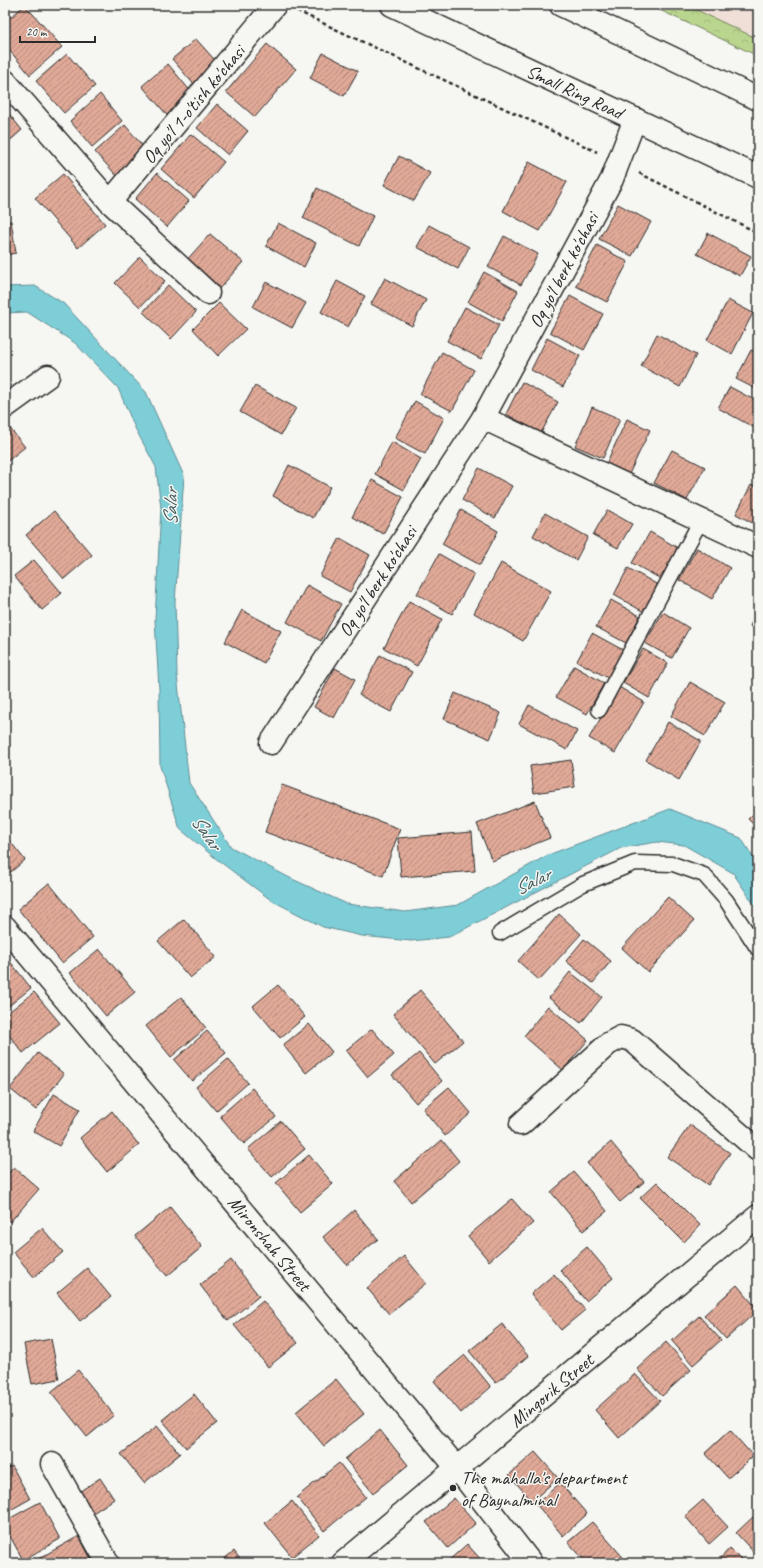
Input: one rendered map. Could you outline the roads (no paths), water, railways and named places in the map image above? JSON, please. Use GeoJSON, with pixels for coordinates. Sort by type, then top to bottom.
{"type":"FeatureCollection","features":[{"type":"Feature","properties":{"kind":"main road","name":"Small Ring Road"},"geometry":{"type":"LineString","coordinates":[[392,5],[758,177]]}},
{"type":"Feature","properties":{"kind":"main road"},"geometry":{"type":"LineString","coordinates":[[561,5],[758,99]]}},
{"type":"Feature","properties":{"kind":"main road","name":"Oq yo'l 1-o'tish ko'chasi"},"geometry":{"type":"LineString","coordinates":[[110,202],[283,7]]}},
{"type":"Feature","properties":{"kind":"main road"},"geometry":{"type":"LineString","coordinates":[[5,81],[110,202],[208,293]]}},
{"type":"Feature","properties":{"kind":"main road","name":"Oq yo'l berk ko'chasi"},"geometry":{"type":"LineString","coordinates":[[271,743],[483,418],[612,179],[619,163],[626,139],[635,119]]}},
{"type":"Feature","properties":{"kind":"main road"},"geometry":{"type":"LineString","coordinates":[[5,406],[48,376]]}},
{"type":"Feature","properties":{"kind":"main road"},"geometry":{"type":"LineString","coordinates":[[483,418],[758,547]]}},
{"type":"Feature","properties":{"kind":"main road","name":"Mironshah Street"},"geometry":{"type":"LineString","coordinates":[[5,927],[457,1468],[531,1563]]}},
{"type":"Feature","properties":{"kind":"main road"},"geometry":{"type":"LineString","coordinates":[[521,1124],[608,1044],[620,1037],[632,1040],[758,1150]]}},
{"type":"Feature","properties":{"kind":"main road","name":"Mingorik Street"},"geometry":{"type":"LineString","coordinates":[[343,1563],[758,1216]]}},
{"type":"Feature","properties":{"kind":"main road"},"geometry":{"type":"LineString","coordinates":[[52,1464],[108,1563]]}},
{"type":"Feature","properties":{"kind":"lane"},"geometry":{"type":"LineString","coordinates":[[599,710],[701,520]]}},
{"type":"Feature","properties":{"kind":"lane"},"geometry":{"type":"LineString","coordinates":[[500,933],[583,884],[635,863],[673,864],[704,875],[726,900],[758,949]]}},
{"type":"Feature","properties":{"kind":"water","name":"Salar"},"geometry":{"type":"Polygon","coordinates":[[[35,286],[63,303],[146,392],[184,476],[175,602],[177,675],[189,783],[231,847],[290,878],[347,904],[405,912],[458,905],[548,855],[670,809],[741,838],[758,865],[758,910],[733,873],[684,845],[657,842],[621,848],[449,937],[411,941],[362,936],[323,927],[271,900],[219,861],[180,829],[160,766],[159,689],[155,620],[161,508],[156,467],[135,428],[118,388],[75,343],[27,312],[5,313],[5,287],[35,286]]]}},
{"type":"Feature","properties":{"kind":"place","name":"The mahalla's department of Baynalminal"},"geometry":{"type":"Point","coordinates":[453,1488]}}]}
